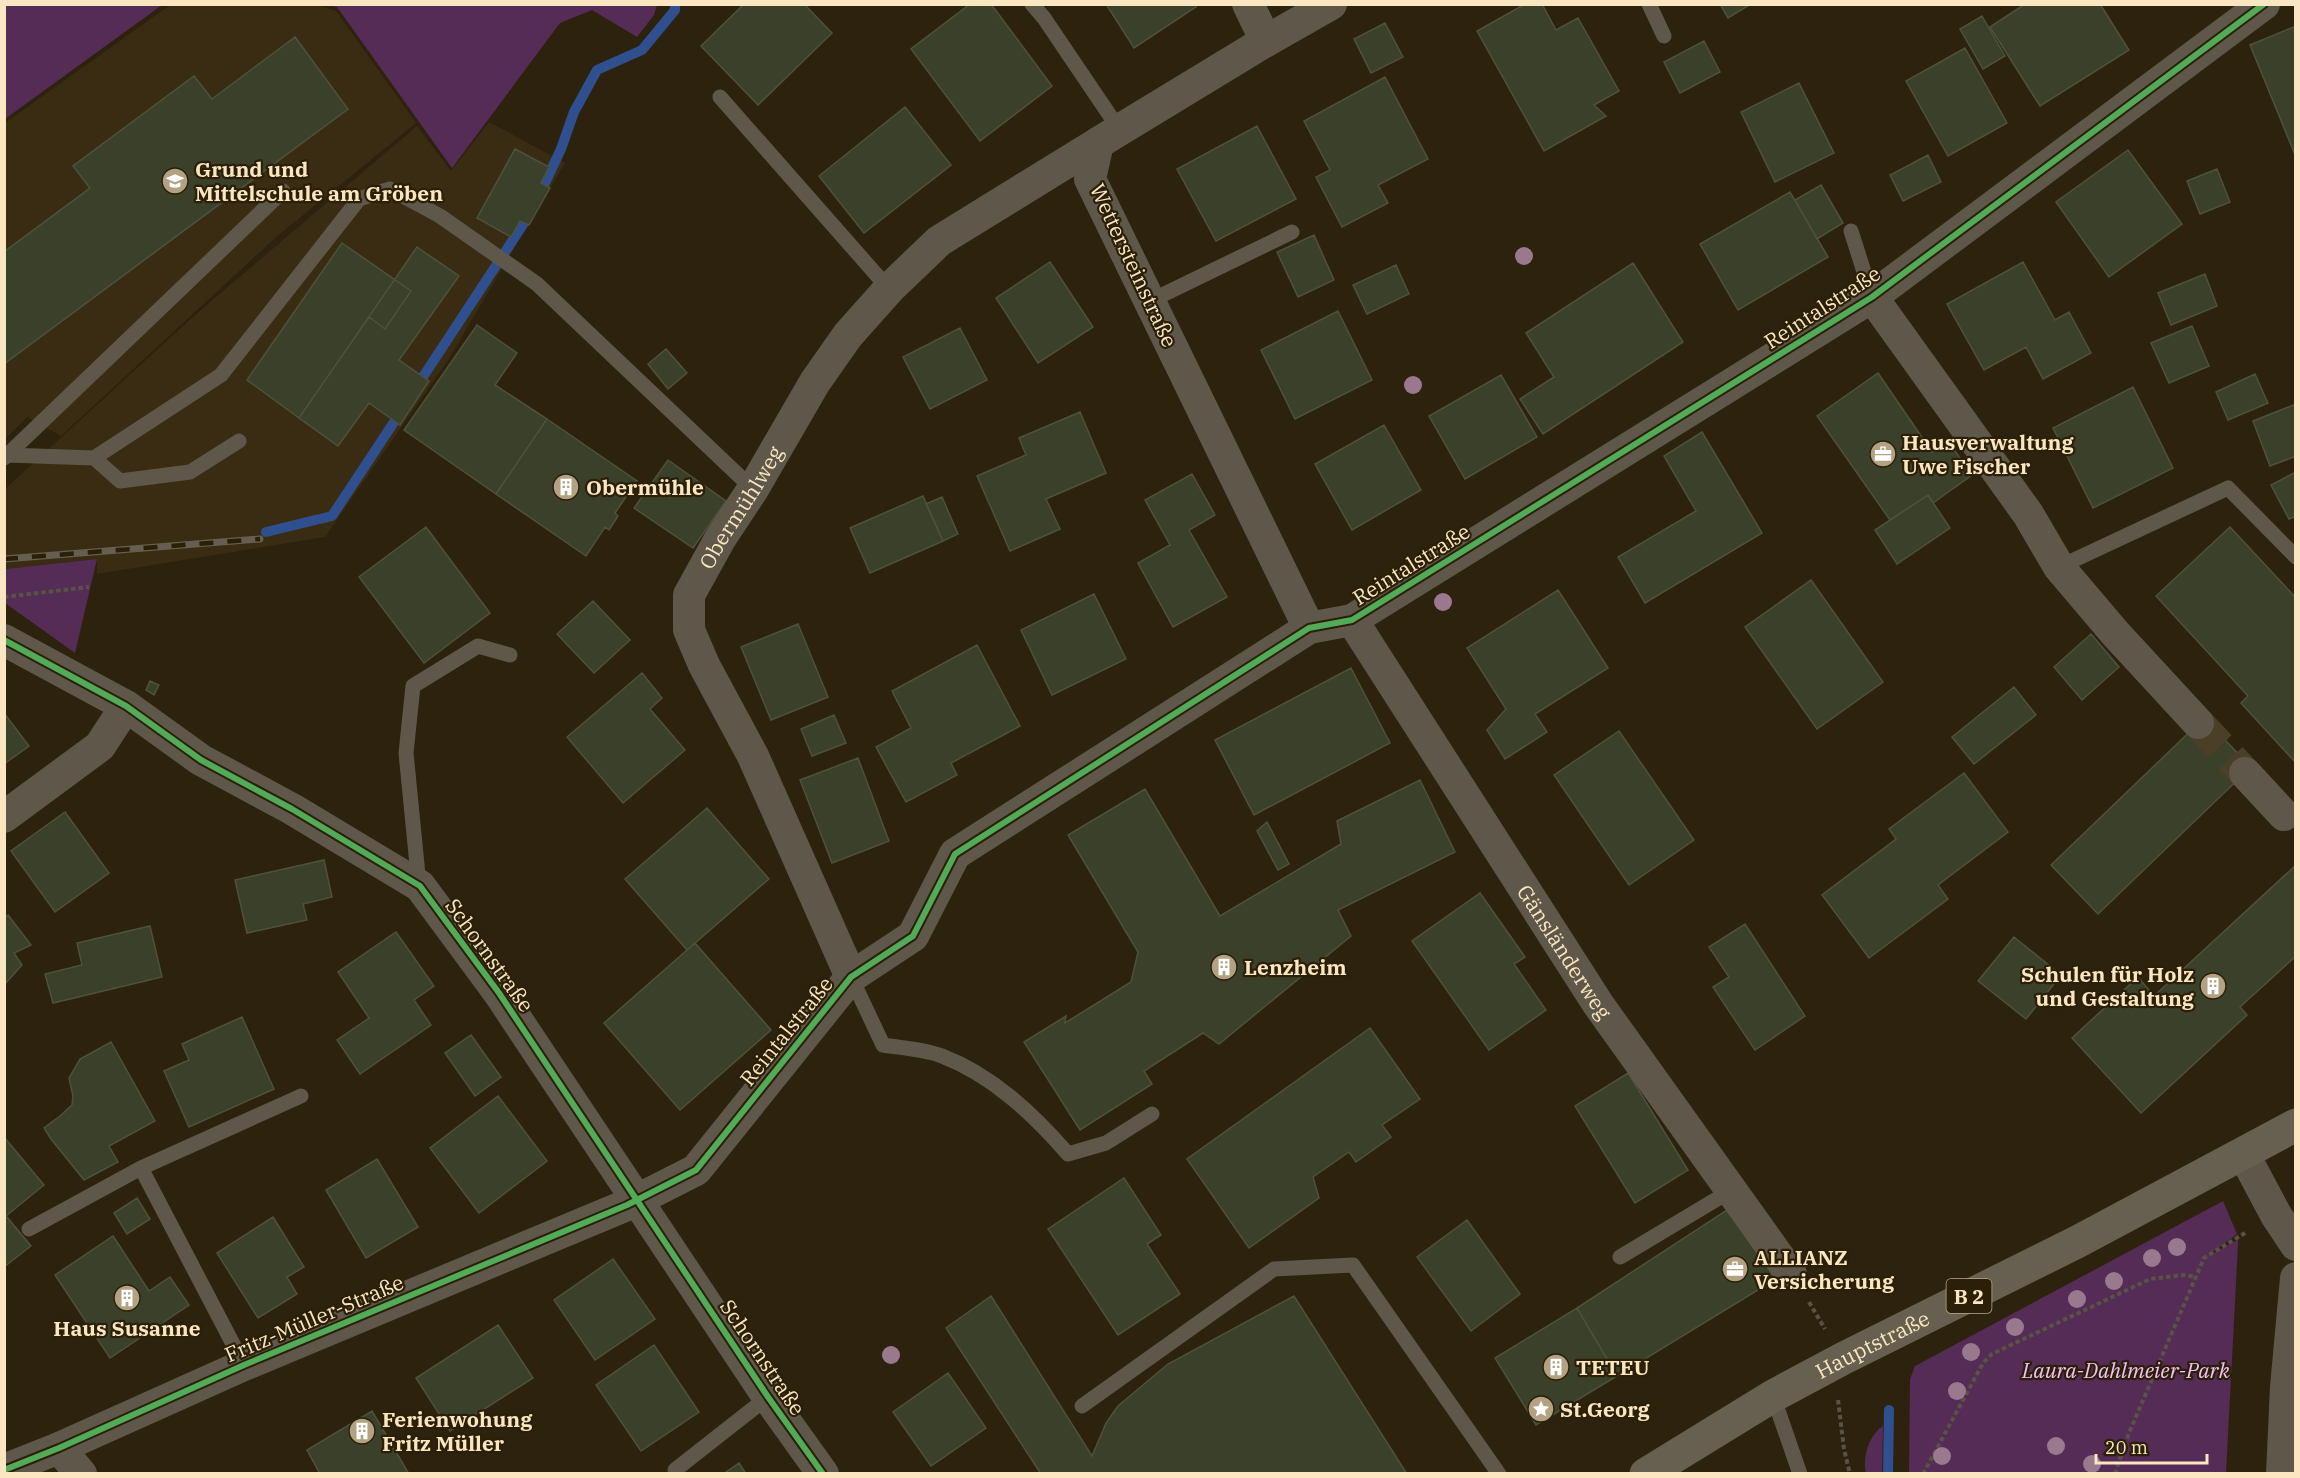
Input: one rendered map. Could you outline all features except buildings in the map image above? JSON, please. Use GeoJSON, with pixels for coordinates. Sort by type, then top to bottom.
{"type":"FeatureCollection","features":[{"type":"Feature","properties":{"kind":"main road","name":"Hauptstraße"},"geometry":{"type":"LineString","coordinates":[[1646,1473],[1773,1396],[2077,1242],[2295,1125]]}},
{"type":"Feature","properties":{"kind":"street"},"geometry":{"type":"LineString","coordinates":[[1248,4],[1266,41]]}},
{"type":"Feature","properties":{"kind":"street"},"geometry":{"type":"LineString","coordinates":[[1109,136],[1331,4]]}},
{"type":"Feature","properties":{"kind":"street","name":"Reintalstraße"},"geometry":{"type":"LineString","coordinates":[[637,1198],[696,1170],[851,977],[913,936],[955,854],[1310,628],[1352,620],[1872,297],[2264,4]]}},
{"type":"Feature","properties":{"kind":"street","name":"Obermühlweg"},"geometry":{"type":"LineString","coordinates":[[851,977],[753,756],[704,665],[689,630],[689,595],[720,539],[753,489],[822,373],[848,334],[889,289],[939,241],[1109,136]]}},
{"type":"Feature","properties":{"kind":"street","name":"Wettersteinstraße"},"geometry":{"type":"LineString","coordinates":[[1109,136],[1090,180],[1310,628]]}},
{"type":"Feature","properties":{"kind":"street","name":"Reintalstraße"},"geometry":{"type":"LineString","coordinates":[[1872,297],[2028,514],[2059,567],[2115,633],[2198,723]]}},
{"type":"Feature","properties":{"kind":"street","name":"Gänsländerweg"},"geometry":{"type":"LineString","coordinates":[[1352,620],[1598,1004],[1791,1274]]}},
{"type":"Feature","properties":{"kind":"street","name":"Schornstraße"},"geometry":{"type":"LineString","coordinates":[[4,640],[126,706],[201,760],[292,808],[420,886],[499,993],[768,1397],[822,1473]]}},
{"type":"Feature","properties":{"kind":"street"},"geometry":{"type":"LineString","coordinates":[[4,818],[100,746],[126,706]]}},
{"type":"Feature","properties":{"kind":"street"},"geometry":{"type":"LineString","coordinates":[[2245,773],[2284,815]]}},
{"type":"Feature","properties":{"kind":"street"},"geometry":{"type":"LineString","coordinates":[[2243,1153],[2295,1245]]}},
{"type":"Feature","properties":{"kind":"street","name":"Fritz-Müller-Straße"},"geometry":{"type":"LineString","coordinates":[[4,1470],[59,1448],[244,1365],[616,1209],[637,1198]]}},
{"type":"Feature","properties":{"kind":"street"},"geometry":{"type":"LineString","coordinates":[[2282,1473],[2291,1387],[2295,1278]]}},
{"type":"Feature","properties":{"kind":"street"},"geometry":{"type":"LineString","coordinates":[[59,1448],[81,1473]]}},
{"type":"Feature","properties":{"kind":"lane"},"geometry":{"type":"LineString","coordinates":[[1032,4],[1044,18],[1109,136]]}},
{"type":"Feature","properties":{"kind":"lane"},"geometry":{"type":"LineString","coordinates":[[1650,4],[1664,36]]}},
{"type":"Feature","properties":{"kind":"lane"},"geometry":{"type":"LineString","coordinates":[[720,97],[889,289]]}},
{"type":"Feature","properties":{"kind":"lane"},"geometry":{"type":"LineString","coordinates":[[6,456],[94,458],[222,375],[359,199],[390,189],[440,216],[537,284],[753,489]]}},
{"type":"Feature","properties":{"kind":"lane"},"geometry":{"type":"LineString","coordinates":[[6,456],[284,191]]}},
{"type":"Feature","properties":{"kind":"lane"},"geometry":{"type":"LineString","coordinates":[[1851,231],[1872,297]]}},
{"type":"Feature","properties":{"kind":"lane"},"geometry":{"type":"LineString","coordinates":[[1150,301],[1292,232]]}},
{"type":"Feature","properties":{"kind":"lane"},"geometry":{"type":"LineString","coordinates":[[94,458],[120,481],[190,472],[239,441]]}},
{"type":"Feature","properties":{"kind":"lane"},"geometry":{"type":"LineString","coordinates":[[2059,567],[2228,488],[2295,557]]}},
{"type":"Feature","properties":{"kind":"lane"},"geometry":{"type":"LineString","coordinates":[[420,886],[406,753],[413,686],[478,646],[510,655]]}},
{"type":"Feature","properties":{"kind":"lane"},"geometry":{"type":"LineString","coordinates":[[851,977],[883,1045],[941,1056],[996,1084],[1045,1128],[1068,1154],[1106,1143],[1152,1114]]}},
{"type":"Feature","properties":{"kind":"lane"},"geometry":{"type":"LineString","coordinates":[[29,1229],[141,1168],[301,1096]]}},
{"type":"Feature","properties":{"kind":"lane"},"geometry":{"type":"LineString","coordinates":[[141,1168],[244,1365]]}},
{"type":"Feature","properties":{"kind":"lane"},"geometry":{"type":"LineString","coordinates":[[1620,1257],[1732,1190]]}},
{"type":"Feature","properties":{"kind":"lane"},"geometry":{"type":"LineString","coordinates":[[1082,1406],[1274,1269],[1353,1265],[1499,1473]]}},
{"type":"Feature","properties":{"kind":"lane"},"geometry":{"type":"LineString","coordinates":[[1773,1396],[1800,1473]]}},
{"type":"Feature","properties":{"kind":"lane"},"geometry":{"type":"LineString","coordinates":[[675,1470],[768,1397]]}},
{"type":"Feature","properties":{"kind":"path"},"geometry":{"type":"LineString","coordinates":[[4,597],[88,587]]}},
{"type":"Feature","properties":{"kind":"path"},"geometry":{"type":"LineString","coordinates":[[2115,1473],[2133,1423],[2204,1258],[2276,1215]]}},
{"type":"Feature","properties":{"kind":"path"},"geometry":{"type":"LineString","coordinates":[[1923,1473],[1983,1363],[1992,1354],[2150,1280],[2183,1275],[2196,1277]]}},
{"type":"Feature","properties":{"kind":"path"},"geometry":{"type":"LineString","coordinates":[[1829,1366],[1840,1410],[1844,1449],[1850,1473]]}},
{"type":"Feature","properties":{"kind":"shaded area","name":"Grund und Mittelschule am Gröben"},"geometry":{"type":"Polygon","coordinates":[[[315,4],[336,11],[416,123],[275,238],[61,436],[27,417],[5,439],[5,123],[170,5],[315,4]]]}},
{"type":"Feature","properties":{"kind":"shaded area"},"geometry":{"type":"Polygon","coordinates":[[[489,122],[565,163],[448,360],[325,537],[97,574],[97,559],[5,569],[5,489],[195,315],[417,126],[451,171],[489,122]]]}},
{"type":"Feature","properties":{"kind":"green space"},"geometry":{"type":"Polygon","coordinates":[[[5,4],[162,4],[162,5],[5,119],[5,4]]]}},
{"type":"Feature","properties":{"kind":"green space"},"geometry":{"type":"Polygon","coordinates":[[[657,4],[654,15],[637,37],[592,10],[560,23],[452,168],[337,7],[328,5],[657,4]]]}},
{"type":"Feature","properties":{"kind":"green space"},"geometry":{"type":"Polygon","coordinates":[[[97,559],[75,653],[5,603],[5,569],[97,559]]]}},
{"type":"Feature","properties":{"kind":"green space","name":"Laura-Dahlmeier-Park"},"geometry":{"type":"Polygon","coordinates":[[[2223,1201],[2237,1234],[2209,1255],[2238,1240],[2226,1473],[1909,1473],[1910,1379],[1915,1366],[2223,1201]]]}},
{"type":"Feature","properties":{"kind":"green space"},"geometry":{"type":"Polygon","coordinates":[[[1883,1426],[1882,1473],[1866,1473],[1865,1460],[1870,1441],[1883,1426]]]}},
{"type":"Feature","properties":{"kind":"waterway"},"geometry":{"type":"LineString","coordinates":[[544,185],[561,149],[574,112],[597,70],[642,50],[675,10],[675,4]]}},
{"type":"Feature","properties":{"kind":"waterway"},"geometry":{"type":"LineString","coordinates":[[415,389],[524,223]]}},
{"type":"Feature","properties":{"kind":"waterway"},"geometry":{"type":"LineString","coordinates":[[266,532],[332,516],[402,410]]}},
{"type":"Feature","properties":{"kind":"waterway"},"geometry":{"type":"LineString","coordinates":[[1888,1474],[1889,1410]]}},
{"type":"Feature","properties":{"kind":"tunnel"},"geometry":{"type":"LineString","coordinates":[[2198,723],[2245,773]]}},
{"type":"Feature","properties":{"kind":"railway"},"geometry":{"type":"LineString","coordinates":[[4,559],[260,539]]}},
{"type":"Feature","properties":{"kind":"cycle path"},"geometry":{"type":"LineString","coordinates":[[4,1470],[59,1448],[244,1365],[627,1205],[696,1170],[851,977],[913,936],[955,854],[1309,628],[1352,620],[1872,297],[2264,4]]}},
{"type":"Feature","properties":{"kind":"cycle path"},"geometry":{"type":"LineString","coordinates":[[4,640],[126,706],[201,760],[292,809],[420,886],[499,993],[768,1397],[823,1474]]}},
{"type":"Feature","properties":{"kind":"place","name":"Grund und Mittelschule am Gröben"},"geometry":{"type":"Point","coordinates":[175,181]}},
{"type":"Feature","properties":{"kind":"place","name":"Hausverwaltung Uwe Fischer"},"geometry":{"type":"Point","coordinates":[1883,454]}},
{"type":"Feature","properties":{"kind":"place","name":"Obermühle"},"geometry":{"type":"Point","coordinates":[566,487]}},
{"type":"Feature","properties":{"kind":"place","name":"Lenzheim"},"geometry":{"type":"Point","coordinates":[1224,967]}},
{"type":"Feature","properties":{"kind":"place","name":"Schulen für Holz und Gestaltung"},"geometry":{"type":"Point","coordinates":[2213,986]}},
{"type":"Feature","properties":{"kind":"place","name":"ALLIANZ Versicherung"},"geometry":{"type":"Point","coordinates":[1735,1269]}},
{"type":"Feature","properties":{"kind":"place","name":"Haus Susanne"},"geometry":{"type":"Point","coordinates":[127,1298]}},
{"type":"Feature","properties":{"kind":"place","name":"TETEU"},"geometry":{"type":"Point","coordinates":[1556,1367]}},
{"type":"Feature","properties":{"kind":"place","name":"St.Georg"},"geometry":{"type":"Point","coordinates":[1541,1409]}},
{"type":"Feature","properties":{"kind":"place","name":"Ferienwohung Fritz Müller"},"geometry":{"type":"Point","coordinates":[362,1431]}}]}
